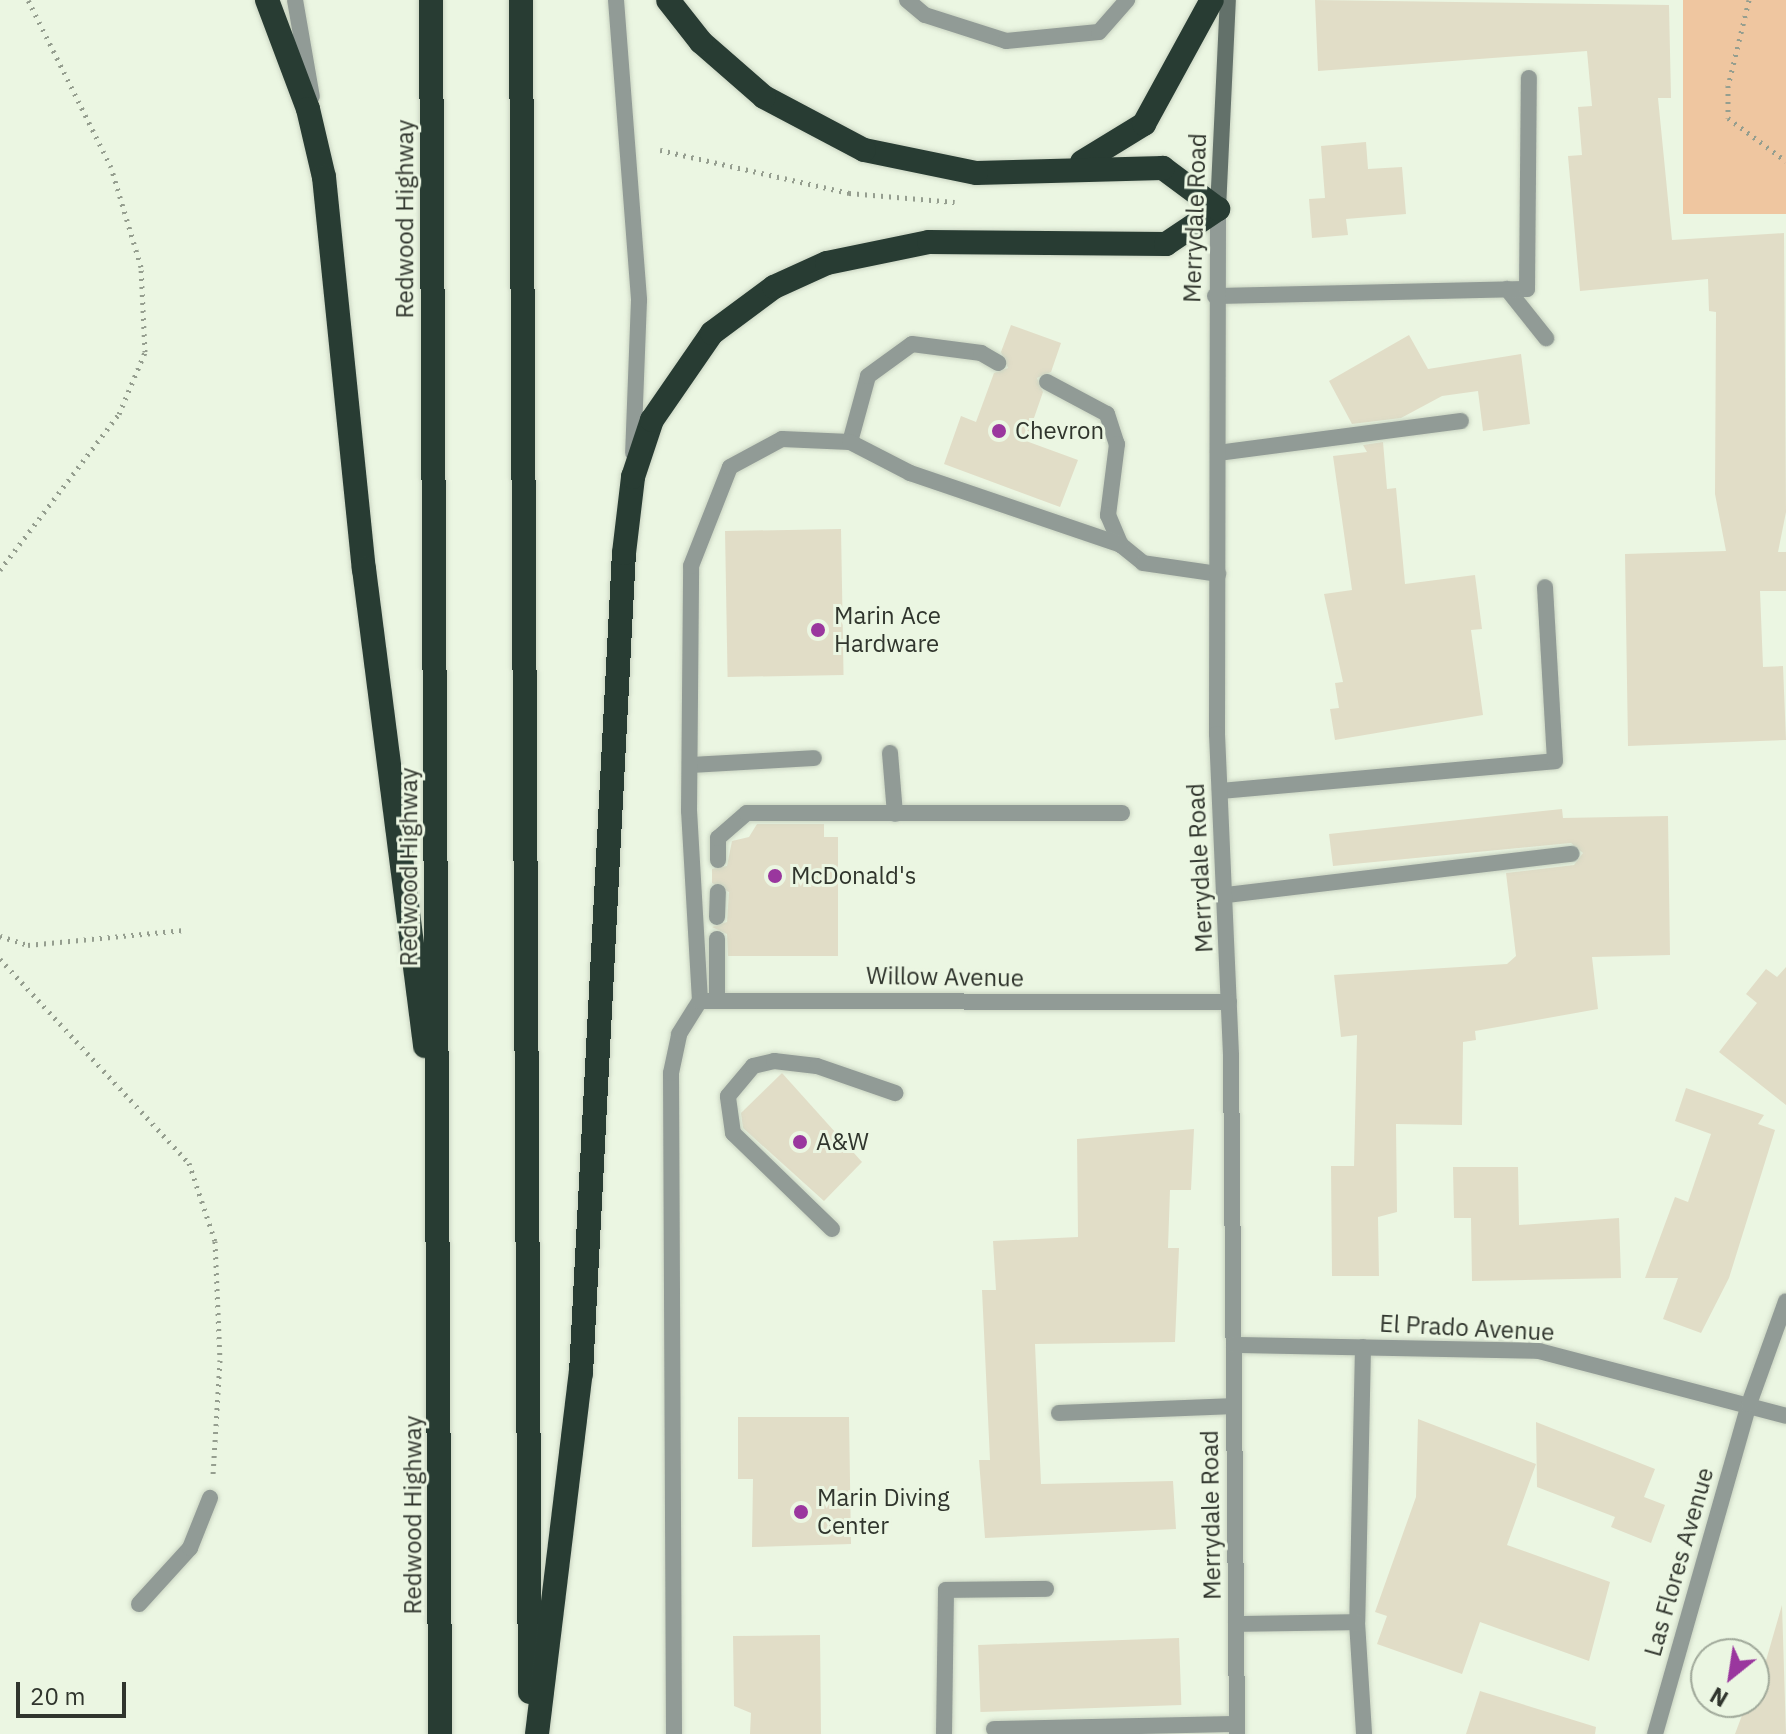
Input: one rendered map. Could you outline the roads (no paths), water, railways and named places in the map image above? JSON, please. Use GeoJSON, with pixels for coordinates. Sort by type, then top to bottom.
{"type":"FeatureCollection","features":[{"type":"Feature","properties":{"kind":"highway"},"geometry":{"type":"LineString","coordinates":[[267,0],[308,109],[324,177],[364,569],[439,1154]]}},
{"type":"Feature","properties":{"kind":"highway","name":"Redwood Highway"},"geometry":{"type":"LineString","coordinates":[[431,0],[440,1734]]}},
{"type":"Feature","properties":{"kind":"highway"},"geometry":{"type":"LineString","coordinates":[[521,0],[530,1734]]}},
{"type":"Feature","properties":{"kind":"highway"},"geometry":{"type":"LineString","coordinates":[[537,1734],[581,1373],[627,514],[644,438],[672,384],[712,333],[774,287],[827,263],[906,243],[1166,244],[1218,209],[1163,168],[1013,174],[902,162],[831,136],[732,72],[668,0]]}},
{"type":"Feature","properties":{"kind":"highway"},"geometry":{"type":"LineString","coordinates":[[1013,174],[1090,159],[1132,135],[1165,95],[1212,0]]}},
{"type":"Feature","properties":{"kind":"main road","name":"Merrydale Road"},"geometry":{"type":"LineString","coordinates":[[1218,209],[1228,0]]}},
{"type":"Feature","properties":{"kind":"street"},"geometry":{"type":"LineString","coordinates":[[295,0],[324,177]]}},
{"type":"Feature","properties":{"kind":"street"},"geometry":{"type":"LineString","coordinates":[[616,0],[639,300],[627,514]]}},
{"type":"Feature","properties":{"kind":"street"},"geometry":{"type":"LineString","coordinates":[[907,0],[925,15],[1006,41],[1099,32],[1127,0]]}},
{"type":"Feature","properties":{"kind":"street"},"geometry":{"type":"LineString","coordinates":[[1215,296],[1527,289],[1529,78]]}},
{"type":"Feature","properties":{"kind":"street","name":"Merrydale Road"},"geometry":{"type":"LineString","coordinates":[[1218,209],[1215,296],[1220,791],[1229,1002],[1237,1729]]}},
{"type":"Feature","properties":{"kind":"street"},"geometry":{"type":"LineString","coordinates":[[1507,289],[1546,338]]}},
{"type":"Feature","properties":{"kind":"street"},"geometry":{"type":"LineString","coordinates":[[850,442],[868,376],[912,344],[981,353],[998,363]]}},
{"type":"Feature","properties":{"kind":"street"},"geometry":{"type":"LineString","coordinates":[[1047,382],[1107,414],[1117,444],[1108,515],[1121,545]]}},
{"type":"Feature","properties":{"kind":"street"},"geometry":{"type":"LineString","coordinates":[[1218,453],[1461,421]]}},
{"type":"Feature","properties":{"kind":"street"},"geometry":{"type":"LineString","coordinates":[[674,1734],[671,1073],[679,1034],[700,1001],[690,765],[691,566],[730,467],[782,439],[850,442],[910,473],[1121,545],[1143,563],[1218,574]]}},
{"type":"Feature","properties":{"kind":"street"},"geometry":{"type":"LineString","coordinates":[[1220,791],[1555,761],[1545,587]]}},
{"type":"Feature","properties":{"kind":"street"},"geometry":{"type":"LineString","coordinates":[[890,753],[895,814]]}},
{"type":"Feature","properties":{"kind":"street"},"geometry":{"type":"LineString","coordinates":[[690,765],[814,758]]}},
{"type":"Feature","properties":{"kind":"street"},"geometry":{"type":"LineString","coordinates":[[718,860],[718,838],[747,813],[1122,813]]}},
{"type":"Feature","properties":{"kind":"street"},"geometry":{"type":"LineString","coordinates":[[1226,895],[1572,854]]}},
{"type":"Feature","properties":{"kind":"street"},"geometry":{"type":"LineString","coordinates":[[717,917],[718,892]]}},
{"type":"Feature","properties":{"kind":"street"},"geometry":{"type":"LineString","coordinates":[[717,939],[717,996]]}},
{"type":"Feature","properties":{"kind":"street","name":"Willow Avenue"},"geometry":{"type":"LineString","coordinates":[[700,1001],[717,996],[1229,1002]]}},
{"type":"Feature","properties":{"kind":"street"},"geometry":{"type":"LineString","coordinates":[[832,1229],[733,1133],[728,1096],[753,1066],[774,1061],[817,1066],[895,1093]]}},
{"type":"Feature","properties":{"kind":"street","name":"Las Flores Avenue"},"geometry":{"type":"LineString","coordinates":[[1655,1734],[1749,1404],[1786,1301]]}},
{"type":"Feature","properties":{"kind":"street","name":"El Prado Avenue"},"geometry":{"type":"LineString","coordinates":[[1234,1345],[1539,1351],[1786,1416]]}},
{"type":"Feature","properties":{"kind":"street"},"geometry":{"type":"LineString","coordinates":[[1363,1347],[1357,1622],[1364,1734]]}},
{"type":"Feature","properties":{"kind":"street"},"geometry":{"type":"LineString","coordinates":[[1059,1413],[1234,1406]]}},
{"type":"Feature","properties":{"kind":"street"},"geometry":{"type":"LineString","coordinates":[[139,1604],[190,1548],[210,1498]]}},
{"type":"Feature","properties":{"kind":"street"},"geometry":{"type":"LineString","coordinates":[[944,1734],[946,1590],[1046,1589]]}},
{"type":"Feature","properties":{"kind":"street"},"geometry":{"type":"LineString","coordinates":[[1236,1624],[1357,1622]]}},
{"type":"Feature","properties":{"kind":"street"},"geometry":{"type":"LineString","coordinates":[[994,1729],[1237,1729]]}},
{"type":"Feature","properties":{"kind":"place","name":"Chevron"},"geometry":{"type":"Point","coordinates":[999,431]}},
{"type":"Feature","properties":{"kind":"place","name":"Marin Ace Hardware"},"geometry":{"type":"Point","coordinates":[818,630]}},
{"type":"Feature","properties":{"kind":"place","name":"McDonald's"},"geometry":{"type":"Point","coordinates":[775,876]}},
{"type":"Feature","properties":{"kind":"place","name":"A&W"},"geometry":{"type":"Point","coordinates":[800,1142]}},
{"type":"Feature","properties":{"kind":"place","name":"Marin Diving Center"},"geometry":{"type":"Point","coordinates":[801,1512]}}]}
